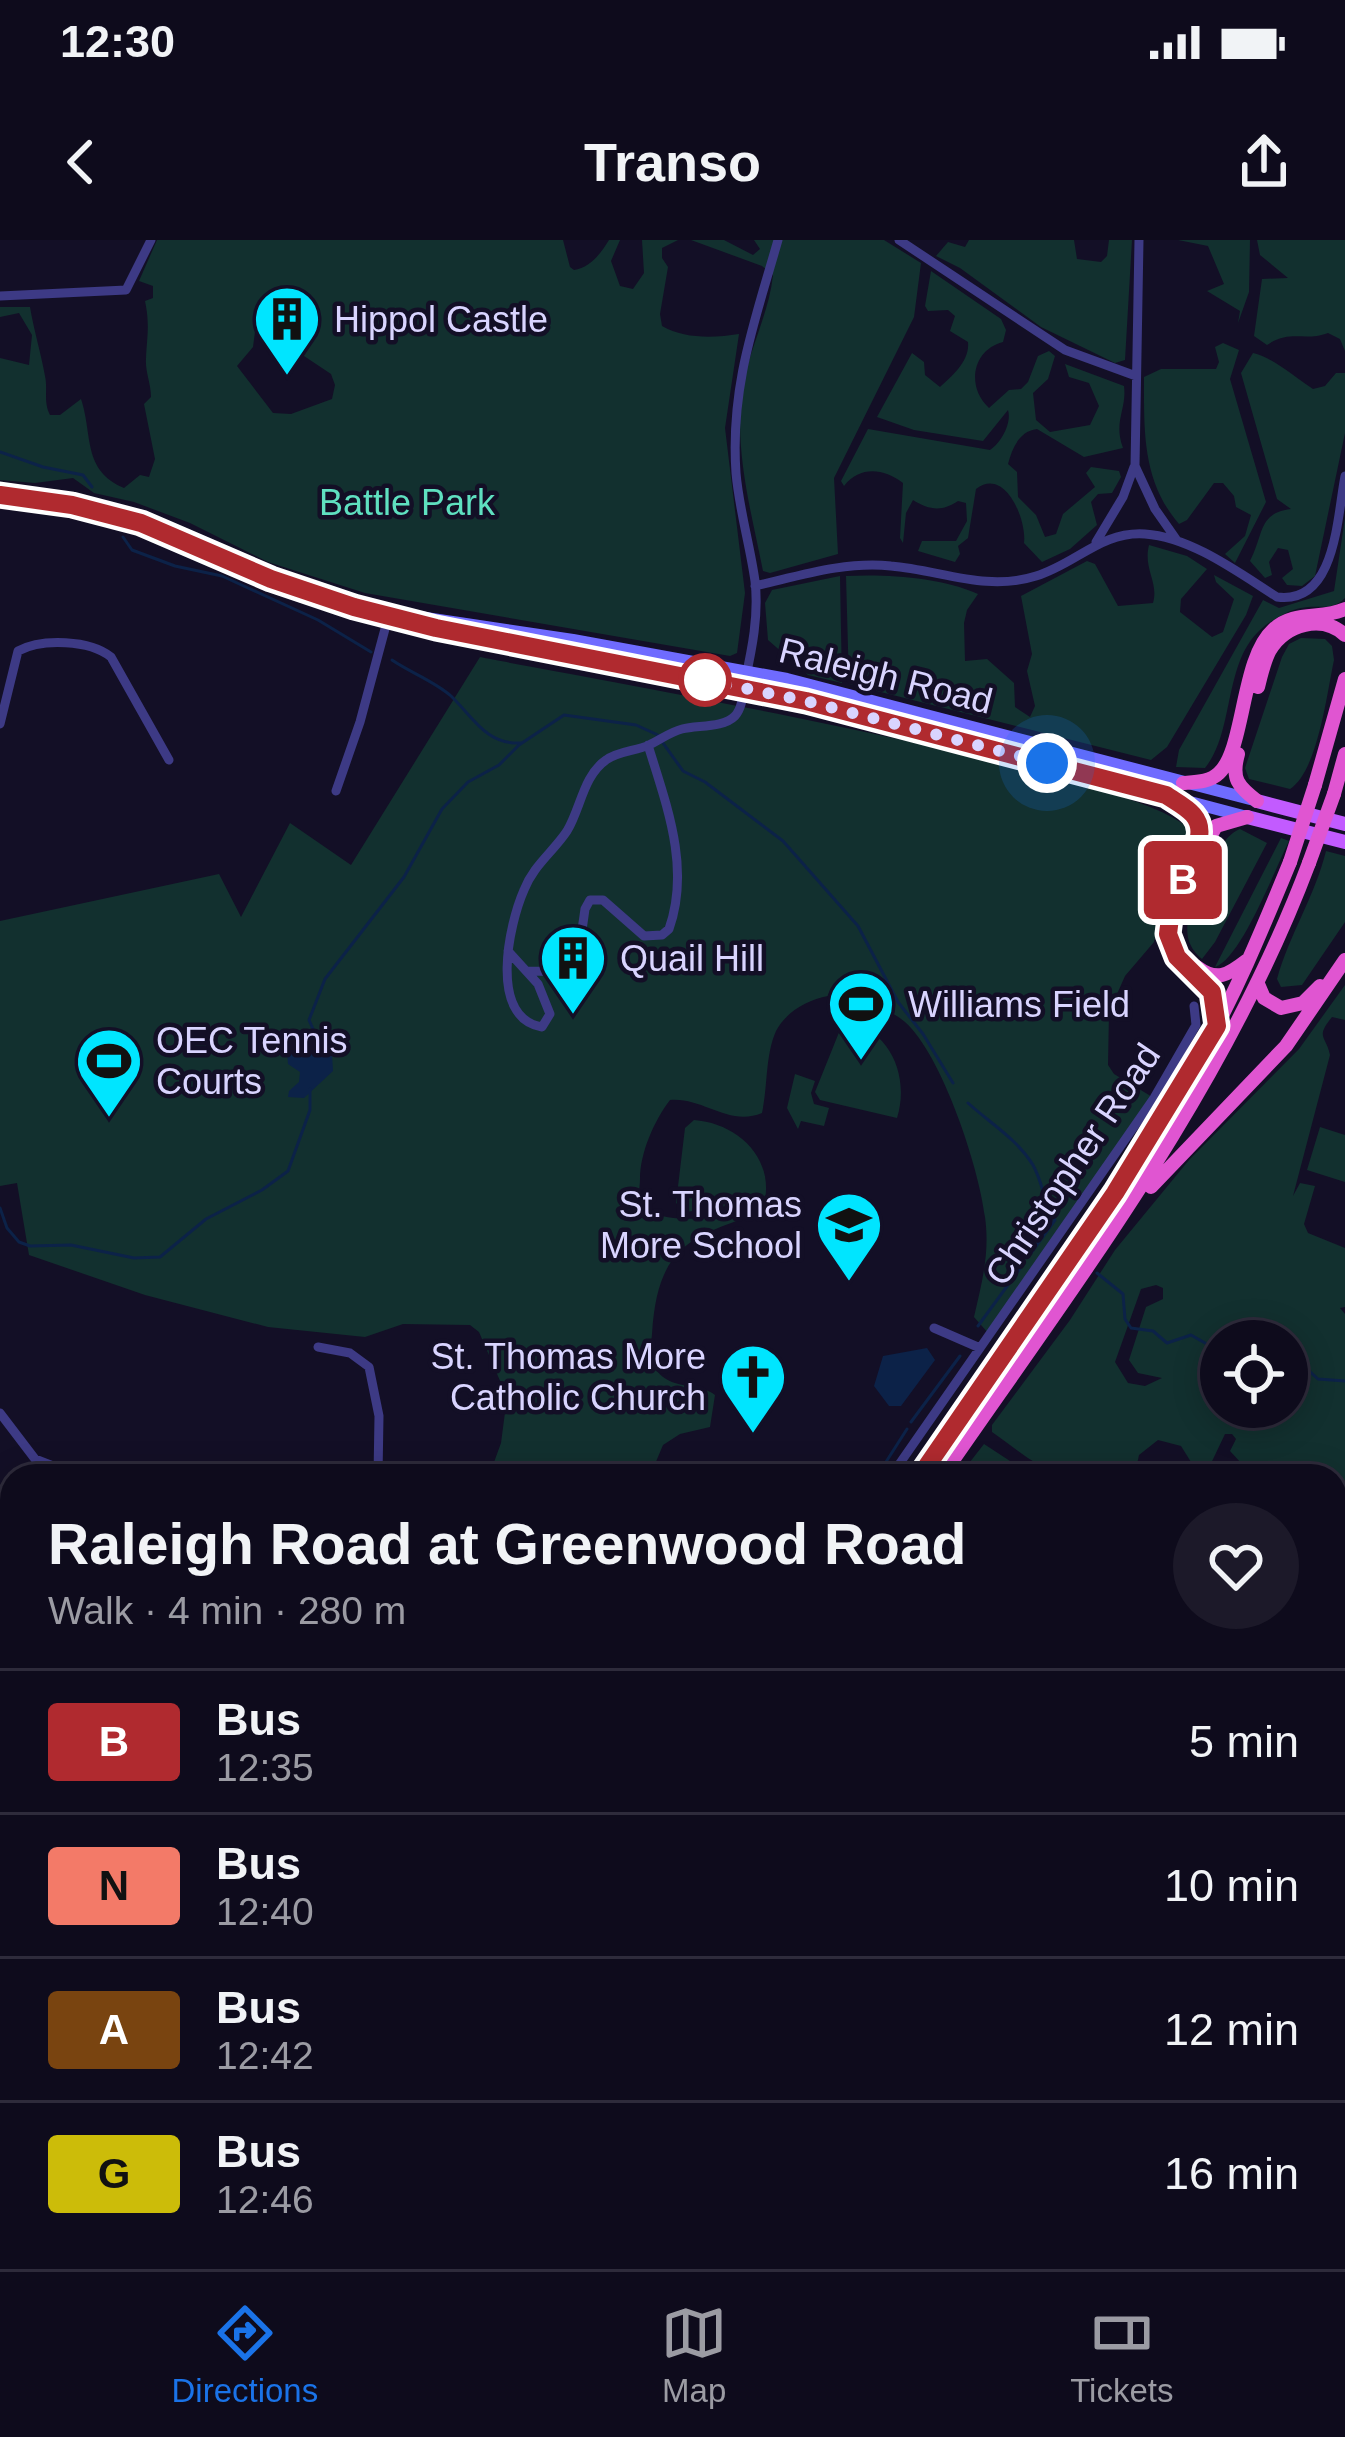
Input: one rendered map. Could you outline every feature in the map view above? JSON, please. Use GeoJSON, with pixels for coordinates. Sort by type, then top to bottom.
{"type":"FeatureCollection","features":[{"type":"Feature","properties":{"kind":"highway"},"geometry":{"type":"LineString","coordinates":[[1183,783],[1208,780],[1226,764],[1254,666],[1273,630],[1299,616],[1345,609]]}},
{"type":"Feature","properties":{"kind":"highway"},"geometry":{"type":"LineString","coordinates":[[1257,801],[1239,787],[1234,769],[1269,651],[1287,632],[1306,624],[1329,625],[1345,635]]}},
{"type":"Feature","properties":{"kind":"highway"},"geometry":{"type":"LineString","coordinates":[[928,1464],[1136,1161],[1217,1026],[1290,862],[1345,679]]}},
{"type":"Feature","properties":{"kind":"highway"},"geometry":{"type":"LineString","coordinates":[[950,1464],[1180,1127],[1258,984],[1310,862],[1345,754]]}},
{"type":"Feature","properties":{"kind":"highway"},"geometry":{"type":"LineString","coordinates":[[1166,795],[1193,814],[1201,829],[1169,916],[1169,941],[1181,962],[1212,992],[1217,1026]]}},
{"type":"Feature","properties":{"kind":"highway"},"geometry":{"type":"LineString","coordinates":[[1247,817],[1222,823],[1210,834],[1176,931],[1184,955],[1212,976],[1228,975],[1250,958]]}},
{"type":"Feature","properties":{"kind":"highway"},"geometry":{"type":"LineString","coordinates":[[1258,984],[1274,1006],[1303,1003],[1315,994],[1345,946]]}},
{"type":"Feature","properties":{"kind":"highway"},"geometry":{"type":"LineString","coordinates":[[1112,1232],[1189,1144],[1286,1046],[1345,960]]}},
{"type":"Feature","properties":{"kind":"main road","name":"Raleigh Road"},"geometry":{"type":"LineString","coordinates":[[0,495],[72,505],[141,523],[294,588],[389,614],[504,628],[748,672],[1345,824]]}},
{"type":"Feature","properties":{"kind":"main road","name":"Raleigh Road"},"geometry":{"type":"LineString","coordinates":[[406,617],[436,628],[744,688],[1345,842]]}},
{"type":"Feature","properties":{"kind":"street"},"geometry":{"type":"LineString","coordinates":[[0,296],[126,290],[152,240]]}},
{"type":"Feature","properties":{"kind":"street"},"geometry":{"type":"LineString","coordinates":[[508,951],[549,1006],[549,1021],[542,1027],[530,1024],[512,1000],[508,951],[524,888],[566,832],[592,774],[608,758],[730,720],[740,706],[754,638],[755,586],[736,472],[738,379],[778,240]]}},
{"type":"Feature","properties":{"kind":"street"},"geometry":{"type":"LineString","coordinates":[[899,240],[1065,350],[1136,376]]}},
{"type":"Feature","properties":{"kind":"street"},"geometry":{"type":"LineString","coordinates":[[1096,542],[1124,496],[1135,466],[1139,240]]}},
{"type":"Feature","properties":{"kind":"street"},"geometry":{"type":"LineString","coordinates":[[1135,466],[1154,509],[1176,539]]}},
{"type":"Feature","properties":{"kind":"street"},"geometry":{"type":"LineString","coordinates":[[755,586],[874,565],[947,578],[1009,582],[1062,566],[1096,542],[1130,534],[1176,539],[1277,597],[1303,595],[1324,574],[1345,476]]}},
{"type":"Feature","properties":{"kind":"street"},"geometry":{"type":"LineString","coordinates":[[336,790],[389,614]]}},
{"type":"Feature","properties":{"kind":"street"},"geometry":{"type":"LineString","coordinates":[[0,724],[18,651],[40,644],[97,648],[111,657],[169,760]]}},
{"type":"Feature","properties":{"kind":"street"},"geometry":{"type":"LineString","coordinates":[[527,971],[576,971],[590,900],[603,900],[644,936],[662,935],[669,929],[678,862],[658,740]]}},
{"type":"Feature","properties":{"kind":"street","name":"Christopher Road"},"geometry":{"type":"LineString","coordinates":[[898,1464],[1154,1098],[1196,1025],[1195,1006]]}},
{"type":"Feature","properties":{"kind":"street"},"geometry":{"type":"LineString","coordinates":[[934,1328],[980,1348]]}},
{"type":"Feature","properties":{"kind":"street"},"geometry":{"type":"LineString","coordinates":[[318,1347],[350,1353],[369,1367],[377,1397],[378,1464]]}},
{"type":"Feature","properties":{"kind":"street"},"geometry":{"type":"LineString","coordinates":[[0,1413],[20,1444],[43,1464]]}},
{"type":"Feature","properties":{"kind":"green space","name":"Battle Park"},"geometry":{"type":"Polygon","coordinates":[[[157,240],[563,240],[574,270],[590,263],[609,240],[620,240],[611,261],[620,286],[633,289],[644,273],[642,240],[678,240],[662,248],[668,267],[662,326],[699,336],[739,334],[725,428],[745,593],[737,653],[730,656],[365,593],[268,562],[190,523],[94,493],[73,478],[35,483],[0,480],[0,358],[29,365],[32,335],[19,313],[0,317],[0,307],[30,307],[50,415],[60,415],[81,399],[91,450],[101,472],[124,488],[140,475],[149,477],[155,459],[144,404],[151,397],[145,301],[153,298],[153,286],[139,281],[157,240]],[[256,324],[253,347],[237,366],[273,413],[291,414],[332,399],[331,374],[256,324]]]}},
{"type":"Feature","properties":{"kind":"green space"},"geometry":{"type":"Polygon","coordinates":[[[691,240],[724,240],[753,255],[760,249],[754,240],[884,240],[921,263],[914,317],[834,478],[838,554],[763,571],[745,483],[740,415],[745,378],[773,275],[762,266],[691,240]]]}},
{"type":"Feature","properties":{"kind":"green space"},"geometry":{"type":"Polygon","coordinates":[[[969,240],[1074,240],[1077,259],[1101,262],[1109,240],[1132,240],[1125,360],[1115,363],[1041,327],[936,256],[948,242],[965,247],[969,240]]]}},
{"type":"Feature","properties":{"kind":"green space"},"geometry":{"type":"Polygon","coordinates":[[[1178,240],[1250,240],[1249,292],[1238,323],[1240,311],[1207,291],[1224,284],[1208,246],[1178,240]]]}},
{"type":"Feature","properties":{"kind":"green space"},"geometry":{"type":"Polygon","coordinates":[[[1257,240],[1345,240],[1345,351],[1340,339],[1328,333],[1283,338],[1267,345],[1254,336],[1262,279],[1288,278],[1260,255],[1257,240]]]}},
{"type":"Feature","properties":{"kind":"green space"},"geometry":{"type":"Polygon","coordinates":[[[931,271],[1001,319],[1006,330],[1003,342],[984,353],[976,370],[977,390],[989,408],[1009,390],[1021,389],[1038,356],[1049,351],[1055,356],[1048,379],[1033,393],[1036,420],[1050,432],[1090,425],[1099,406],[1089,383],[1069,377],[1065,364],[1124,386],[1119,430],[1123,448],[1084,457],[1037,429],[1025,433],[1014,447],[1008,464],[1017,472],[1018,497],[1036,515],[1045,537],[1056,534],[1063,514],[1095,487],[1086,473],[1091,467],[1119,471],[1121,477],[1112,493],[1098,494],[1091,502],[1097,525],[1070,549],[1042,562],[1024,543],[1012,499],[996,484],[976,489],[968,538],[958,546],[955,562],[918,551],[922,541],[956,541],[967,521],[966,503],[936,508],[913,500],[906,513],[903,543],[903,483],[872,471],[844,486],[841,481],[868,429],[990,450],[1005,432],[1008,410],[983,441],[914,430],[877,417],[912,353],[924,362],[925,375],[940,387],[966,356],[968,342],[950,331],[955,316],[948,310],[928,311],[925,306],[931,271]]]}},
{"type":"Feature","properties":{"kind":"green space"},"geometry":{"type":"Polygon","coordinates":[[[1223,343],[1239,350],[1230,379],[1266,502],[1235,563],[1225,554],[1245,536],[1251,515],[1236,507],[1223,483],[1214,483],[1179,524],[1152,473],[1144,417],[1144,377],[1161,369],[1216,369],[1215,347],[1223,343]]]}},
{"type":"Feature","properties":{"kind":"green space"},"geometry":{"type":"Polygon","coordinates":[[[1253,353],[1313,389],[1325,386],[1336,373],[1345,373],[1345,433],[1315,576],[1302,586],[1287,585],[1282,578],[1293,569],[1288,550],[1278,548],[1269,562],[1272,575],[1265,578],[1250,561],[1267,520],[1291,509],[1277,499],[1241,373],[1253,353]]]}},
{"type":"Feature","properties":{"kind":"green space"},"geometry":{"type":"Polygon","coordinates":[[[1345,518],[1345,598],[1330,606],[1291,611],[1260,630],[1240,661],[1221,736],[1205,768],[1176,767],[1179,750],[1263,600],[1279,608],[1334,591],[1345,518]]]}},
{"type":"Feature","properties":{"kind":"green space"},"geometry":{"type":"Polygon","coordinates":[[[1149,545],[1187,556],[1207,569],[1181,599],[1180,612],[1212,637],[1223,632],[1234,599],[1214,575],[1253,596],[1167,747],[1151,760],[849,684],[846,576],[930,580],[978,594],[964,623],[965,661],[987,659],[1014,683],[1015,707],[1030,717],[1035,706],[1027,671],[1032,654],[1021,596],[1087,561],[1095,564],[1118,606],[1153,603],[1149,545]]]}},
{"type":"Feature","properties":{"kind":"green space"},"geometry":{"type":"Polygon","coordinates":[[[840,576],[842,683],[808,675],[768,640],[765,603],[772,590],[840,576]]]}},
{"type":"Feature","properties":{"kind":"green space"},"geometry":{"type":"Polygon","coordinates":[[[1301,638],[1325,639],[1332,646],[1334,660],[1314,749],[1300,780],[1290,789],[1249,779],[1245,768],[1282,657],[1289,644],[1301,638]]]}},
{"type":"Feature","properties":{"kind":"green space"},"geometry":{"type":"Polygon","coordinates":[[[480,657],[982,758],[1160,811],[1192,834],[1162,907],[1154,942],[1125,976],[1109,1012],[1108,1065],[1114,1074],[1154,1098],[989,1334],[974,1317],[986,1230],[967,1142],[932,1059],[905,1022],[861,1000],[820,998],[791,1013],[776,1031],[762,1113],[738,1116],[670,1100],[642,1159],[639,1192],[648,1210],[681,1219],[775,1207],[703,1235],[686,1246],[663,1278],[651,1340],[656,1368],[669,1381],[715,1395],[710,1427],[680,1434],[663,1445],[655,1464],[493,1464],[507,1397],[479,1332],[470,1325],[403,1324],[365,1337],[268,1327],[145,1295],[29,1255],[17,1183],[0,1186],[0,921],[219,874],[241,917],[290,823],[351,865],[480,657]]]}},
{"type":"Feature","properties":{"kind":"green space"},"geometry":{"type":"Polygon","coordinates":[[[1240,829],[1267,843],[1202,959],[1188,938],[1190,915],[1222,846],[1240,829]]]}},
{"type":"Feature","properties":{"kind":"green space"},"geometry":{"type":"Polygon","coordinates":[[[1281,838],[1289,841],[1256,912],[1236,948],[1215,967],[1281,838]]]}},
{"type":"Feature","properties":{"kind":"green space"},"geometry":{"type":"Polygon","coordinates":[[[1326,851],[1345,856],[1345,922],[1302,985],[1281,987],[1277,979],[1282,963],[1326,851]]]}},
{"type":"Feature","properties":{"kind":"green space"},"geometry":{"type":"Polygon","coordinates":[[[1345,985],[1345,1020],[1332,1017],[1323,1033],[1330,1055],[1293,1196],[1300,1183],[1315,1186],[1304,1224],[1308,1233],[1345,1248],[1345,1307],[1340,1308],[1345,1314],[1345,1464],[1242,1464],[1230,1451],[1236,1439],[1225,1434],[1211,1464],[1191,1464],[1181,1446],[1158,1440],[1139,1455],[1137,1464],[1038,1464],[992,1432],[992,1425],[1115,1250],[1189,1160],[1299,1049],[1345,985]],[[1163,1288],[1141,1289],[1115,1362],[1128,1383],[1145,1386],[1162,1378],[1138,1373],[1129,1360],[1146,1307],[1163,1299],[1163,1288]]]}},
{"type":"Feature","properties":{"kind":"green space","name":"Williams Field"},"geometry":{"type":"Polygon","coordinates":[[[844,1020],[874,1033],[893,1057],[901,1086],[897,1118],[820,1100],[815,1092],[844,1020]]]}},
{"type":"Feature","properties":{"kind":"green space"},"geometry":{"type":"Polygon","coordinates":[[[795,1074],[815,1081],[814,1104],[829,1108],[824,1126],[801,1121],[798,1129],[787,1108],[795,1074]]]}},
{"type":"Feature","properties":{"kind":"green space"},"geometry":{"type":"Polygon","coordinates":[[[694,1120],[724,1127],[748,1144],[763,1169],[765,1200],[686,1212],[676,1203],[685,1128],[694,1120]]]}},
{"type":"Feature","properties":{"kind":"green space"},"geometry":{"type":"Polygon","coordinates":[[[1320,1127],[1345,1135],[1345,1182],[1307,1170],[1320,1127]]]}},
{"type":"Feature","properties":{"kind":"green space"},"geometry":{"type":"Polygon","coordinates":[[[984,1444],[1015,1464],[968,1464],[984,1444]]]}},
{"type":"Feature","properties":{"kind":"water"},"geometry":{"type":"Polygon","coordinates":[[[311,1036],[332,1054],[333,1071],[304,1098],[288,1097],[300,1072],[288,1064],[287,1051],[311,1036]]]}},
{"type":"Feature","properties":{"kind":"water"},"geometry":{"type":"Polygon","coordinates":[[[927,1348],[935,1360],[901,1406],[889,1406],[874,1386],[883,1356],[927,1348]]]}},
{"type":"Feature","properties":{"kind":"waterway"},"geometry":{"type":"LineString","coordinates":[[0,452],[83,475],[92,487]]}},
{"type":"Feature","properties":{"kind":"waterway"},"geometry":{"type":"LineString","coordinates":[[123,537],[132,550],[222,576],[318,620],[371,652]]}},
{"type":"Feature","properties":{"kind":"waterway"},"geometry":{"type":"LineString","coordinates":[[392,660],[451,696],[489,735],[521,743]]}},
{"type":"Feature","properties":{"kind":"waterway"},"geometry":{"type":"LineString","coordinates":[[315,1044],[309,1020],[325,979],[404,877],[442,809],[468,782],[499,765],[519,745],[564,715],[636,725],[658,735]]}},
{"type":"Feature","properties":{"kind":"waterway"},"geometry":{"type":"LineString","coordinates":[[663,743],[683,771],[705,782],[783,841],[858,926],[898,1002],[953,1083]]}},
{"type":"Feature","properties":{"kind":"waterway"},"geometry":{"type":"LineString","coordinates":[[0,1208],[7,1228],[19,1242],[30,1246],[71,1245],[134,1258],[160,1257],[206,1219],[288,1171],[310,1110],[310,1089]]}},
{"type":"Feature","properties":{"kind":"waterway"},"geometry":{"type":"LineString","coordinates":[[968,1103],[1019,1147],[1036,1172],[1055,1220],[1031,1253]]}},
{"type":"Feature","properties":{"kind":"waterway"},"geometry":{"type":"LineString","coordinates":[[978,1326],[1024,1263]]}},
{"type":"Feature","properties":{"kind":"waterway"},"geometry":{"type":"LineString","coordinates":[[1097,1273],[1123,1294],[1125,1319],[1131,1328],[1153,1331],[1167,1343],[1191,1335],[1200,1340]]}},
{"type":"Feature","properties":{"kind":"waterway"},"geometry":{"type":"LineString","coordinates":[[911,1422],[960,1356]]}},
{"type":"Feature","properties":{"kind":"waterway"},"geometry":{"type":"LineString","coordinates":[[1308,1370],[1318,1379],[1345,1381]]}},
{"type":"Feature","properties":{"kind":"waterway"},"geometry":{"type":"LineString","coordinates":[[885,1464],[907,1429]]}},
{"type":"Feature","properties":{"kind":"bus line","name":"B"},"geometry":{"type":"LineString","coordinates":[[0,495],[72,505],[141,523],[330,601],[436,628],[806,701],[1166,795],[1193,814],[1200,824],[1199,837],[1171,910],[1168,934],[1177,957],[1212,992],[1217,1026],[1115,1193],[928,1464]]}},
{"type":"Feature","properties":{"kind":"place","name":"Hippol Castle"},"geometry":{"type":"Point","coordinates":[287,378]}},
{"type":"Feature","properties":{"kind":"place","name":"Quail Hill"},"geometry":{"type":"Point","coordinates":[573,1017]}},
{"type":"Feature","properties":{"kind":"place","name":"Williams Field"},"geometry":{"type":"Point","coordinates":[861,1063]}},
{"type":"Feature","properties":{"kind":"place","name":"OEC Tennis Courts"},"geometry":{"type":"Point","coordinates":[109,1120]}},
{"type":"Feature","properties":{"kind":"place","name":"St. Thomas More School"},"geometry":{"type":"Point","coordinates":[849,1284]}},
{"type":"Feature","properties":{"kind":"place","name":"St. Thomas More Catholic Church"},"geometry":{"type":"Point","coordinates":[753,1436]}},
{"type":"Feature","properties":{"kind":"route"},"geometry":{"type":"LineString","coordinates":[[705,680],[1047,763]]}}]}
